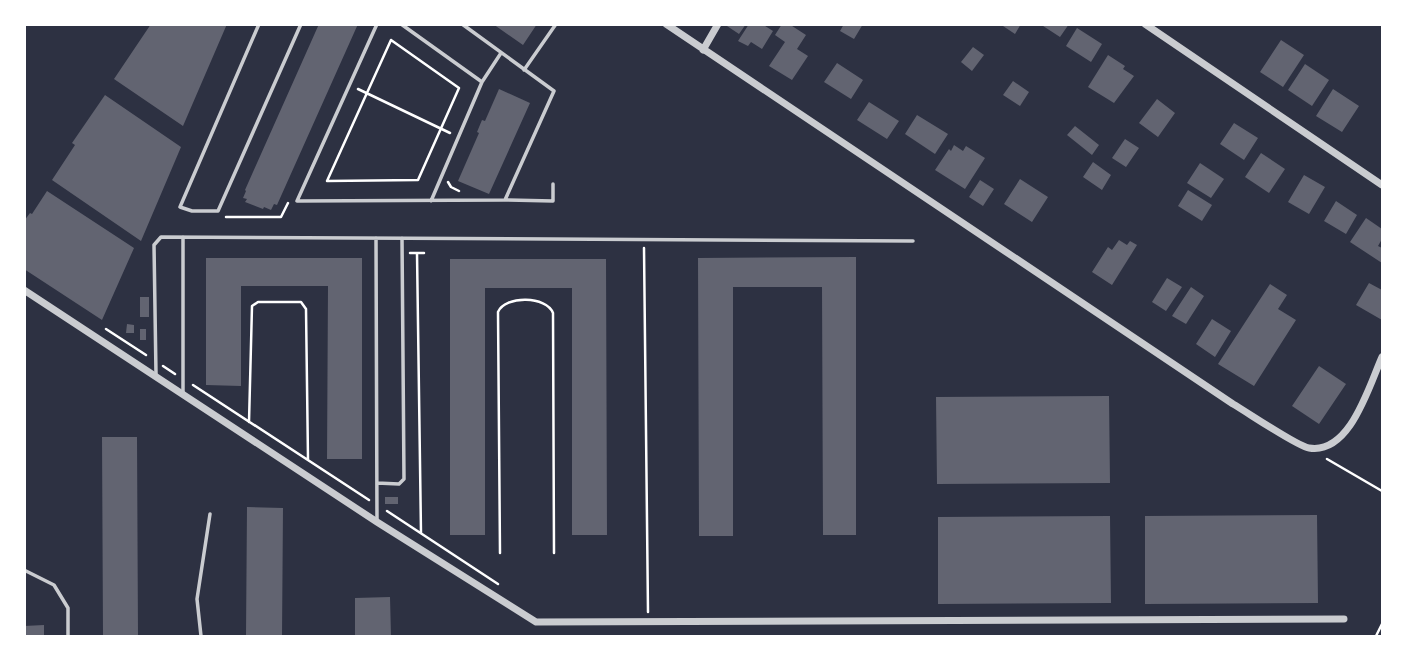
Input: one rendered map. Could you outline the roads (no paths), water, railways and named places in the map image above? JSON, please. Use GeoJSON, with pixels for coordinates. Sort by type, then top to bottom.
{"type":"FeatureCollection","features":[{"type":"Feature","properties":{"kind":"street"},"geometry":{"type":"LineString","coordinates":[[666,24],[1233,404],[1308,449],[1332,446],[1347,432],[1382,357]]}},
{"type":"Feature","properties":{"kind":"street"},"geometry":{"type":"LineString","coordinates":[[703,50],[718,24]]}},
{"type":"Feature","properties":{"kind":"street"},"geometry":{"type":"LineString","coordinates":[[1145,24],[1382,186]]}},
{"type":"Feature","properties":{"kind":"street"},"geometry":{"type":"LineString","coordinates":[[24,290],[156,374],[377,522],[536,622],[1344,619]]}},
{"type":"Feature","properties":{"kind":"lane"},"geometry":{"type":"LineString","coordinates":[[259,24],[180,207],[192,211],[218,211],[301,24]]}},
{"type":"Feature","properties":{"kind":"lane"},"geometry":{"type":"LineString","coordinates":[[377,24],[297,201],[553,201],[553,184]]}},
{"type":"Feature","properties":{"kind":"lane"},"geometry":{"type":"LineString","coordinates":[[401,24],[482,82]]}},
{"type":"Feature","properties":{"kind":"lane"},"geometry":{"type":"LineString","coordinates":[[462,24],[554,91],[505,200]]}},
{"type":"Feature","properties":{"kind":"lane"},"geometry":{"type":"LineString","coordinates":[[524,70],[556,24]]}},
{"type":"Feature","properties":{"kind":"lane"},"geometry":{"type":"LineString","coordinates":[[431,201],[482,82],[501,53]]}},
{"type":"Feature","properties":{"kind":"lane"},"geometry":{"type":"LineString","coordinates":[[156,374],[154,244],[160,237],[913,241]]}},
{"type":"Feature","properties":{"kind":"lane"},"geometry":{"type":"LineString","coordinates":[[183,237],[183,393]]}},
{"type":"Feature","properties":{"kind":"lane"},"geometry":{"type":"LineString","coordinates":[[376,238],[377,522]]}},
{"type":"Feature","properties":{"kind":"lane"},"geometry":{"type":"LineString","coordinates":[[377,483],[399,484],[404,479],[402,238]]}},
{"type":"Feature","properties":{"kind":"lane"},"geometry":{"type":"LineString","coordinates":[[201,636],[197,599],[210,514]]}},
{"type":"Feature","properties":{"kind":"lane"},"geometry":{"type":"LineString","coordinates":[[24,570],[54,585],[68,608],[68,636]]}}]}
